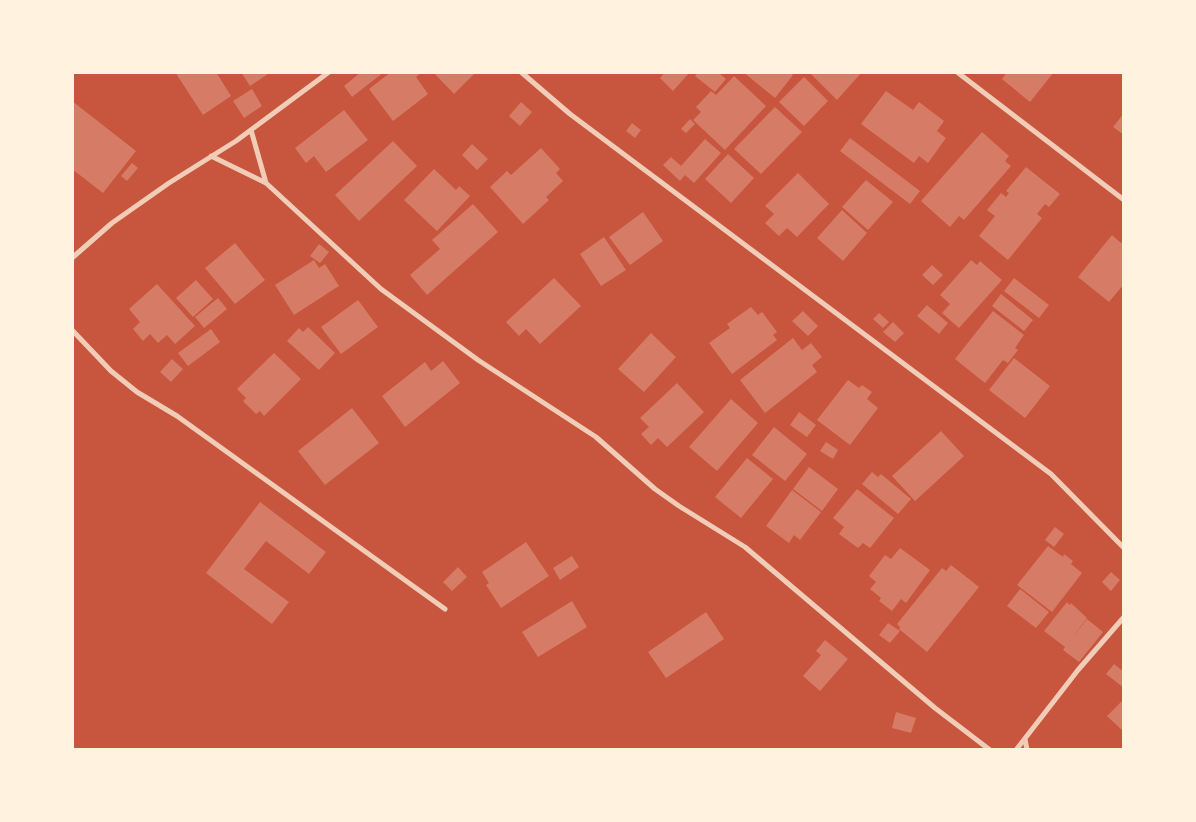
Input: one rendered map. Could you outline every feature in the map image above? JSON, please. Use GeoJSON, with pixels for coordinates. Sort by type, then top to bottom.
{"type":"FeatureCollection","features":[{"type":"Feature","properties":{"kind":"street"},"geometry":{"type":"LineString","coordinates":[[72,258],[112,223],[250,130],[329,72]]}},
{"type":"Feature","properties":{"kind":"street"},"geometry":{"type":"LineString","coordinates":[[521,72],[570,114],[1051,474],[1124,548]]}},
{"type":"Feature","properties":{"kind":"street"},"geometry":{"type":"LineString","coordinates":[[957,72],[1124,200]]}},
{"type":"Feature","properties":{"kind":"street"},"geometry":{"type":"LineString","coordinates":[[250,130],[266,182]]}},
{"type":"Feature","properties":{"kind":"street"},"geometry":{"type":"LineString","coordinates":[[211,156],[266,182],[381,289],[478,360],[596,437],[655,489],[745,547],[935,708],[990,750]]}},
{"type":"Feature","properties":{"kind":"street"},"geometry":{"type":"LineString","coordinates":[[72,330],[111,371],[137,392],[177,416],[444,609]]}},
{"type":"Feature","properties":{"kind":"street"},"geometry":{"type":"LineString","coordinates":[[1016,750],[1078,670],[1124,617]]}},
{"type":"Feature","properties":{"kind":"street"},"geometry":{"type":"LineString","coordinates":[[1025,739],[1028,750]]}},
{"type":"Feature","properties":{"kind":"building"},"geometry":{"type":"Polygon","coordinates":[[[175,72],[216,72],[231,96],[203,115],[175,72]]]}},
{"type":"Feature","properties":{"kind":"building"},"geometry":{"type":"Polygon","coordinates":[[[241,72],[271,72],[250,86],[241,72]]]}},
{"type":"Feature","properties":{"kind":"building"},"geometry":{"type":"Polygon","coordinates":[[[361,72],[384,72],[352,97],[344,86],[361,72]]]}},
{"type":"Feature","properties":{"kind":"building"},"geometry":{"type":"Polygon","coordinates":[[[391,72],[422,72],[416,77],[428,94],[393,121],[369,89],[391,72]]]}},
{"type":"Feature","properties":{"kind":"building"},"geometry":{"type":"Polygon","coordinates":[[[433,72],[476,72],[454,94],[433,72]]]}},
{"type":"Feature","properties":{"kind":"building"},"geometry":{"type":"Polygon","coordinates":[[[665,72],[690,72],[673,91],[660,78],[665,72]]]}},
{"type":"Feature","properties":{"kind":"building"},"geometry":{"type":"Polygon","coordinates":[[[698,72],[718,72],[726,79],[715,92],[695,76],[698,72]]]}},
{"type":"Feature","properties":{"kind":"building"},"geometry":{"type":"Polygon","coordinates":[[[743,72],[789,72],[793,75],[775,98],[743,72]]]}},
{"type":"Feature","properties":{"kind":"building"},"geometry":{"type":"Polygon","coordinates":[[[809,72],[862,72],[837,100],[809,72]]]}},
{"type":"Feature","properties":{"kind":"building"},"geometry":{"type":"Polygon","coordinates":[[[1007,72],[1054,72],[1030,102],[1002,79],[1007,72]]]}},
{"type":"Feature","properties":{"kind":"building"},"geometry":{"type":"Polygon","coordinates":[[[734,76],[766,106],[725,150],[693,120],[701,112],[696,107],[711,91],[716,95],[734,76]]]}},
{"type":"Feature","properties":{"kind":"building"},"geometry":{"type":"Polygon","coordinates":[[[804,77],[828,101],[804,126],[779,102],[804,77]]]}},
{"type":"Feature","properties":{"kind":"building"},"geometry":{"type":"Polygon","coordinates":[[[252,89],[262,106],[244,118],[233,101],[252,89]]]}},
{"type":"Feature","properties":{"kind":"building"},"geometry":{"type":"Polygon","coordinates":[[[886,91],[913,110],[919,102],[944,121],[937,131],[946,138],[928,163],[919,156],[914,163],[861,124],[886,91]]]}},
{"type":"Feature","properties":{"kind":"building"},"geometry":{"type":"Polygon","coordinates":[[[72,101],[136,151],[103,193],[72,169],[72,101]]]}},
{"type":"Feature","properties":{"kind":"building"},"geometry":{"type":"Polygon","coordinates":[[[521,102],[532,112],[520,126],[509,116],[521,102]]]}},
{"type":"Feature","properties":{"kind":"building"},"geometry":{"type":"Polygon","coordinates":[[[775,107],[802,132],[761,174],[734,149],[775,107]]]}},
{"type":"Feature","properties":{"kind":"building"},"geometry":{"type":"Polygon","coordinates":[[[344,110],[368,140],[326,172],[314,156],[306,163],[295,148],[344,110]]]}},
{"type":"Feature","properties":{"kind":"building"},"geometry":{"type":"Polygon","coordinates":[[[1124,113],[1124,135],[1113,127],[1124,113]]]}},
{"type":"Feature","properties":{"kind":"building"},"geometry":{"type":"Polygon","coordinates":[[[690,119],[695,124],[686,133],[681,129],[690,119]]]}},
{"type":"Feature","properties":{"kind":"building"},"geometry":{"type":"Polygon","coordinates":[[[632,123],[641,130],[635,138],[626,131],[632,123]]]}},
{"type":"Feature","properties":{"kind":"building"},"geometry":{"type":"Polygon","coordinates":[[[982,132],[1009,156],[1005,161],[1011,166],[964,220],[959,216],[950,227],[921,201],[982,132]]]}},
{"type":"Feature","properties":{"kind":"building"},"geometry":{"type":"Polygon","coordinates":[[[850,138],[920,191],[910,204],[840,151],[850,138]]]}},
{"type":"Feature","properties":{"kind":"building"},"geometry":{"type":"Polygon","coordinates":[[[705,139],[721,153],[694,183],[685,175],[680,181],[663,165],[671,157],[681,166],[705,139]]]}},
{"type":"Feature","properties":{"kind":"building"},"geometry":{"type":"Polygon","coordinates":[[[393,141],[417,166],[359,221],[335,195],[393,141]]]}},
{"type":"Feature","properties":{"kind":"building"},"geometry":{"type":"Polygon","coordinates":[[[472,144],[488,159],[477,170],[462,155],[472,144]]]}},
{"type":"Feature","properties":{"kind":"building"},"geometry":{"type":"Polygon","coordinates":[[[541,148],[560,169],[556,173],[563,181],[546,197],[549,200],[523,224],[490,187],[507,171],[511,175],[541,148]]]}},
{"type":"Feature","properties":{"kind":"building"},"geometry":{"type":"Polygon","coordinates":[[[728,154],[754,178],[731,203],[705,179],[728,154]]]}},
{"type":"Feature","properties":{"kind":"building"},"geometry":{"type":"Polygon","coordinates":[[[132,163],[138,168],[127,181],[121,176],[132,163]]]}},
{"type":"Feature","properties":{"kind":"building"},"geometry":{"type":"Polygon","coordinates":[[[1026,167],[1060,194],[1049,207],[1045,204],[1037,214],[1042,218],[1008,260],[979,236],[995,216],[987,210],[1001,193],[1006,197],[1009,193],[1006,191],[1026,167]]]}},
{"type":"Feature","properties":{"kind":"building"},"geometry":{"type":"Polygon","coordinates":[[[434,169],[456,190],[459,186],[470,196],[437,231],[404,200],[434,169]]]}},
{"type":"Feature","properties":{"kind":"building"},"geometry":{"type":"Polygon","coordinates":[[[798,173],[829,204],[797,237],[787,228],[779,236],[765,223],[774,214],[765,206],[798,173]]]}},
{"type":"Feature","properties":{"kind":"building"},"geometry":{"type":"Polygon","coordinates":[[[866,180],[893,202],[868,230],[842,207],[866,180]]]}},
{"type":"Feature","properties":{"kind":"building"},"geometry":{"type":"Polygon","coordinates":[[[473,204],[498,232],[427,295],[410,275],[440,249],[432,240],[473,204]]]}},
{"type":"Feature","properties":{"kind":"building"},"geometry":{"type":"Polygon","coordinates":[[[842,210],[867,233],[843,261],[817,238],[842,210]]]}},
{"type":"Feature","properties":{"kind":"building"},"geometry":{"type":"Polygon","coordinates":[[[643,212],[663,241],[630,265],[609,237],[643,212]]]}},
{"type":"Feature","properties":{"kind":"building"},"geometry":{"type":"Polygon","coordinates":[[[1112,235],[1121,243],[1124,239],[1124,284],[1109,302],[1078,277],[1112,235]]]}},
{"type":"Feature","properties":{"kind":"building"},"geometry":{"type":"Polygon","coordinates":[[[604,237],[626,270],[601,286],[580,254],[604,237]]]}},
{"type":"Feature","properties":{"kind":"building"},"geometry":{"type":"Polygon","coordinates":[[[235,243],[265,280],[235,304],[205,268],[235,243]]]}},
{"type":"Feature","properties":{"kind":"building"},"geometry":{"type":"Polygon","coordinates":[[[319,244],[329,252],[320,263],[310,256],[319,244]]]}},
{"type":"Feature","properties":{"kind":"building"},"geometry":{"type":"Polygon","coordinates":[[[314,260],[319,268],[325,264],[339,286],[294,315],[275,285],[314,260]]]}},
{"type":"Feature","properties":{"kind":"building"},"geometry":{"type":"Polygon","coordinates":[[[971,260],[977,265],[980,261],[1002,280],[959,328],[942,313],[950,304],[940,295],[971,260]]]}},
{"type":"Feature","properties":{"kind":"building"},"geometry":{"type":"Polygon","coordinates":[[[932,265],[943,275],[933,285],[922,275],[932,265]]]}},
{"type":"Feature","properties":{"kind":"building"},"geometry":{"type":"Polygon","coordinates":[[[554,278],[581,306],[540,344],[526,329],[519,336],[506,322],[554,278]]]}},
{"type":"Feature","properties":{"kind":"building"},"geometry":{"type":"Polygon","coordinates":[[[1014,278],[1049,305],[1039,318],[1004,291],[1014,278]]]}},
{"type":"Feature","properties":{"kind":"building"},"geometry":{"type":"Polygon","coordinates":[[[196,280],[213,299],[193,317],[176,298],[196,280]]]}},
{"type":"Feature","properties":{"kind":"building"},"geometry":{"type":"Polygon","coordinates":[[[157,284],[195,326],[175,344],[167,335],[158,343],[150,334],[143,341],[133,329],[140,322],[129,309],[157,284]]]}},
{"type":"Feature","properties":{"kind":"building"},"geometry":{"type":"Polygon","coordinates":[[[1001,294],[1033,320],[1024,331],[992,306],[1001,294]]]}},
{"type":"Feature","properties":{"kind":"building"},"geometry":{"type":"Polygon","coordinates":[[[218,298],[227,309],[204,328],[195,317],[218,298]]]}},
{"type":"Feature","properties":{"kind":"building"},"geometry":{"type":"Polygon","coordinates":[[[358,300],[378,327],[341,354],[321,327],[358,300]]]}},
{"type":"Feature","properties":{"kind":"building"},"geometry":{"type":"Polygon","coordinates":[[[927,305],[948,323],[939,334],[917,316],[927,305]]]}},
{"type":"Feature","properties":{"kind":"building"},"geometry":{"type":"Polygon","coordinates":[[[751,307],[758,315],[762,312],[777,332],[773,335],[777,340],[732,374],[709,343],[730,328],[727,324],[751,307]]]}},
{"type":"Feature","properties":{"kind":"building"},"geometry":{"type":"Polygon","coordinates":[[[803,311],[818,326],[808,336],[792,321],[803,311]]]}},
{"type":"Feature","properties":{"kind":"building"},"geometry":{"type":"Polygon","coordinates":[[[993,311],[1024,335],[1015,348],[1018,350],[1008,363],[1003,360],[985,383],[955,359],[993,311]]]}},
{"type":"Feature","properties":{"kind":"building"},"geometry":{"type":"Polygon","coordinates":[[[879,313],[889,322],[883,328],[873,319],[879,313]]]}},
{"type":"Feature","properties":{"kind":"building"},"geometry":{"type":"Polygon","coordinates":[[[893,322],[904,333],[895,342],[883,332],[893,322]]]}},
{"type":"Feature","properties":{"kind":"building"},"geometry":{"type":"Polygon","coordinates":[[[308,327],[335,353],[319,370],[287,341],[299,328],[303,332],[308,327]]]}},
{"type":"Feature","properties":{"kind":"building"},"geometry":{"type":"Polygon","coordinates":[[[211,329],[220,342],[188,366],[178,353],[211,329]]]}},
{"type":"Feature","properties":{"kind":"building"},"geometry":{"type":"Polygon","coordinates":[[[651,333],[676,357],[644,392],[618,369],[651,333]]]}},
{"type":"Feature","properties":{"kind":"building"},"geometry":{"type":"Polygon","coordinates":[[[793,338],[802,350],[811,343],[822,357],[812,365],[817,372],[765,413],[740,380],[793,338]]]}},
{"type":"Feature","properties":{"kind":"building"},"geometry":{"type":"Polygon","coordinates":[[[274,353],[301,379],[264,416],[260,411],[256,414],[243,401],[246,398],[237,389],[274,353]]]}},
{"type":"Feature","properties":{"kind":"building"},"geometry":{"type":"Polygon","coordinates":[[[1014,358],[1050,386],[1025,418],[989,390],[1014,358]]]}},
{"type":"Feature","properties":{"kind":"building"},"geometry":{"type":"Polygon","coordinates":[[[172,359],[183,369],[171,382],[160,372],[172,359]]]}},
{"type":"Feature","properties":{"kind":"building"},"geometry":{"type":"Polygon","coordinates":[[[443,361],[460,383],[405,427],[382,396],[425,362],[431,371],[443,361]]]}},
{"type":"Feature","properties":{"kind":"building"},"geometry":{"type":"Polygon","coordinates":[[[848,380],[859,388],[862,385],[872,392],[867,399],[878,408],[850,445],[817,420],[848,380]]]}},
{"type":"Feature","properties":{"kind":"building"},"geometry":{"type":"Polygon","coordinates":[[[677,383],[704,412],[667,447],[658,438],[651,445],[641,434],[649,427],[640,418],[677,383]]]}},
{"type":"Feature","properties":{"kind":"building"},"geometry":{"type":"Polygon","coordinates":[[[731,399],[758,423],[717,471],[689,447],[731,399]]]}},
{"type":"Feature","properties":{"kind":"building"},"geometry":{"type":"Polygon","coordinates":[[[352,408],[379,443],[325,485],[298,451],[352,408]]]}},
{"type":"Feature","properties":{"kind":"building"},"geometry":{"type":"Polygon","coordinates":[[[799,412],[816,425],[807,437],[790,425],[799,412]]]}},
{"type":"Feature","properties":{"kind":"building"},"geometry":{"type":"Polygon","coordinates":[[[774,427],[807,454],[785,481],[752,455],[774,427]]]}},
{"type":"Feature","properties":{"kind":"building"},"geometry":{"type":"Polygon","coordinates":[[[941,431],[964,456],[915,501],[892,476],[941,431]]]}},
{"type":"Feature","properties":{"kind":"building"},"geometry":{"type":"Polygon","coordinates":[[[826,442],[838,450],[833,459],[820,451],[826,442]]]}},
{"type":"Feature","properties":{"kind":"building"},"geometry":{"type":"Polygon","coordinates":[[[747,458],[773,479],[741,518],[715,497],[747,458]]]}},
{"type":"Feature","properties":{"kind":"building"},"geometry":{"type":"Polygon","coordinates":[[[809,467],[838,489],[822,511],[793,489],[809,467]]]}},
{"type":"Feature","properties":{"kind":"building"},"geometry":{"type":"Polygon","coordinates":[[[872,472],[878,477],[881,474],[911,499],[898,514],[862,484],[872,472]]]}},
{"type":"Feature","properties":{"kind":"building"},"geometry":{"type":"Polygon","coordinates":[[[857,489],[894,518],[870,548],[863,543],[858,548],[839,534],[844,527],[833,518],[857,489]]]}},
{"type":"Feature","properties":{"kind":"building"},"geometry":{"type":"Polygon","coordinates":[[[792,490],[821,512],[800,540],[794,535],[789,543],[766,526],[792,490]]]}},
{"type":"Feature","properties":{"kind":"building"},"geometry":{"type":"Polygon","coordinates":[[[260,502],[326,552],[309,574],[266,541],[244,569],[289,602],[272,624],[206,573],[260,502]]]}},
{"type":"Feature","properties":{"kind":"building"},"geometry":{"type":"Polygon","coordinates":[[[1055,527],[1064,534],[1054,547],[1045,540],[1055,527]]]}},
{"type":"Feature","properties":{"kind":"building"},"geometry":{"type":"Polygon","coordinates":[[[526,542],[549,576],[501,608],[486,585],[489,583],[482,572],[526,542]]]}},
{"type":"Feature","properties":{"kind":"building"},"geometry":{"type":"Polygon","coordinates":[[[1048,546],[1063,557],[1064,554],[1073,561],[1071,564],[1082,573],[1052,612],[1017,585],[1048,546]]]}},
{"type":"Feature","properties":{"kind":"building"},"geometry":{"type":"Polygon","coordinates":[[[900,548],[930,570],[906,603],[901,599],[892,611],[879,601],[881,598],[870,589],[876,582],[869,576],[885,555],[891,559],[900,548]]]}},
{"type":"Feature","properties":{"kind":"building"},"geometry":{"type":"Polygon","coordinates":[[[572,556],[579,567],[560,580],[553,568],[572,556]]]}},
{"type":"Feature","properties":{"kind":"building"},"geometry":{"type":"Polygon","coordinates":[[[951,565],[979,587],[927,652],[899,629],[900,627],[897,624],[942,568],[946,571],[951,565]]]}},
{"type":"Feature","properties":{"kind":"building"},"geometry":{"type":"Polygon","coordinates":[[[458,567],[467,577],[452,591],[443,582],[458,567]]]}},
{"type":"Feature","properties":{"kind":"building"},"geometry":{"type":"Polygon","coordinates":[[[1111,572],[1120,580],[1111,591],[1102,582],[1111,572]]]}},
{"type":"Feature","properties":{"kind":"building"},"geometry":{"type":"Polygon","coordinates":[[[1020,589],[1049,612],[1036,628],[1007,606],[1020,589]]]}},
{"type":"Feature","properties":{"kind":"building"},"geometry":{"type":"Polygon","coordinates":[[[572,601],[587,627],[538,657],[522,632],[572,601]]]}},
{"type":"Feature","properties":{"kind":"building"},"geometry":{"type":"Polygon","coordinates":[[[1067,602],[1070,605],[1071,603],[1087,618],[1071,639],[1087,619],[1103,632],[1079,662],[1063,650],[1065,647],[1044,631],[1067,602]]]}},
{"type":"Feature","properties":{"kind":"building"},"geometry":{"type":"Polygon","coordinates":[[[706,612],[724,639],[666,678],[648,652],[706,612]]]}},
{"type":"Feature","properties":{"kind":"building"},"geometry":{"type":"Polygon","coordinates":[[[888,623],[900,631],[890,643],[879,635],[888,623]]]}},
{"type":"Feature","properties":{"kind":"building"},"geometry":{"type":"Polygon","coordinates":[[[825,640],[848,659],[820,691],[803,676],[821,655],[816,651],[825,640]]]}},
{"type":"Feature","properties":{"kind":"building"},"geometry":{"type":"Polygon","coordinates":[[[1114,664],[1124,672],[1124,688],[1106,674],[1114,664]]]}},
{"type":"Feature","properties":{"kind":"building"},"geometry":{"type":"Polygon","coordinates":[[[1124,699],[1124,732],[1107,716],[1124,699]]]}},
{"type":"Feature","properties":{"kind":"building"},"geometry":{"type":"Polygon","coordinates":[[[896,712],[916,718],[911,733],[892,728],[896,712]]]}}]}
